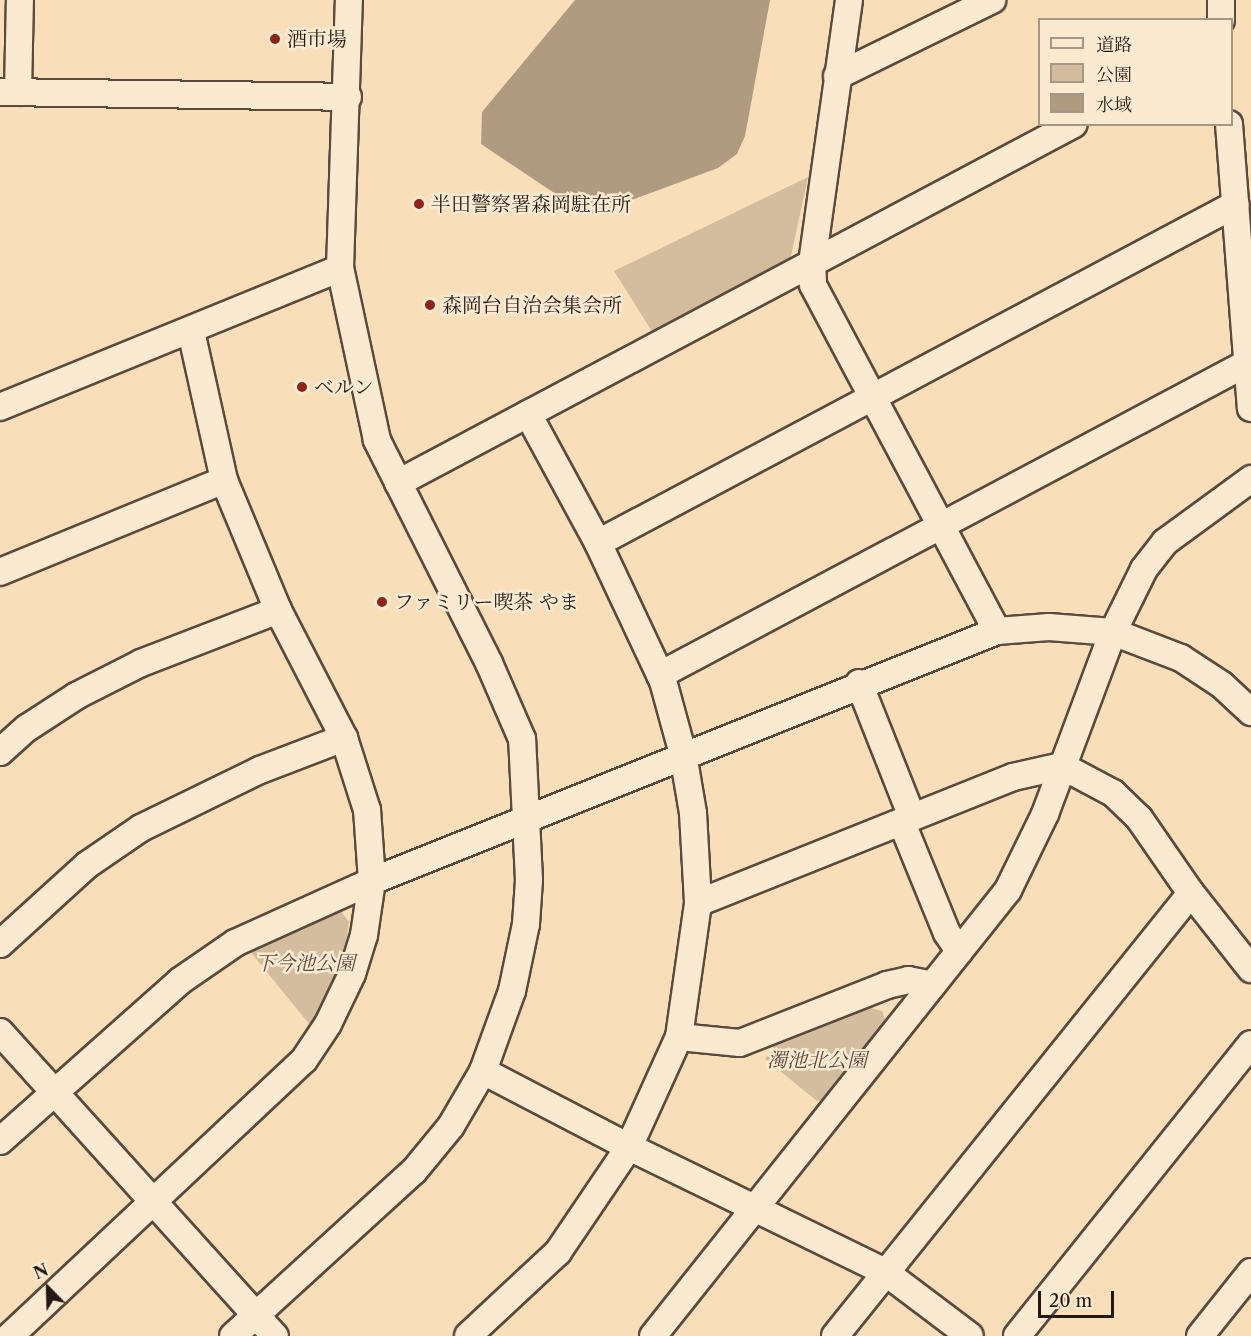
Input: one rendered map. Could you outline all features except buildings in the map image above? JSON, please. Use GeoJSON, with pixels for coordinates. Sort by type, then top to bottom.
{"type":"FeatureCollection","features":[{"type":"Feature","properties":{"kind":"street"},"geometry":{"type":"LineString","coordinates":[[20,0],[9,92],[348,97]]}},
{"type":"Feature","properties":{"kind":"street"},"geometry":{"type":"LineString","coordinates":[[233,1336],[414,1171],[451,1126],[483,1071],[512,991],[526,924],[529,880],[522,739],[489,663],[398,483],[374,428],[340,268],[348,97],[349,0]]}},
{"type":"Feature","properties":{"kind":"street"},"geometry":{"type":"LineString","coordinates":[[849,0],[812,263],[813,285],[943,523],[997,631]]}},
{"type":"Feature","properties":{"kind":"street"},"geometry":{"type":"LineString","coordinates":[[837,76],[992,0]]}},
{"type":"Feature","properties":{"kind":"street"},"geometry":{"type":"LineString","coordinates":[[1221,0],[1221,18]]}},
{"type":"Feature","properties":{"kind":"street"},"geometry":{"type":"LineString","coordinates":[[398,483],[1070,126]]}},
{"type":"Feature","properties":{"kind":"street"},"geometry":{"type":"LineString","coordinates":[[1229,126],[1251,408]]}},
{"type":"Feature","properties":{"kind":"street"},"geometry":{"type":"LineString","coordinates":[[598,543],[1236,204]]}},
{"type":"Feature","properties":{"kind":"street"},"geometry":{"type":"LineString","coordinates":[[0,406],[191,331],[340,268]]}},
{"type":"Feature","properties":{"kind":"street"},"geometry":{"type":"LineString","coordinates":[[10,1336],[154,1202],[310,1051],[352,974],[364,935],[372,881],[367,810],[344,738],[278,610],[224,480],[191,331]]}},
{"type":"Feature","properties":{"kind":"street"},"geometry":{"type":"LineString","coordinates":[[660,675],[1249,362]]}},
{"type":"Feature","properties":{"kind":"street"},"geometry":{"type":"LineString","coordinates":[[468,1336],[558,1252],[629,1147],[679,1037],[698,903],[693,813],[683,754],[660,675],[598,543],[528,414]]}},
{"type":"Feature","properties":{"kind":"street"},"geometry":{"type":"LineString","coordinates":[[653,1336],[753,1207],[1008,890],[1045,814],[1113,632],[1144,569],[1165,542],[1251,479]]}},
{"type":"Feature","properties":{"kind":"street"},"geometry":{"type":"LineString","coordinates":[[0,572],[224,480]]}},
{"type":"Feature","properties":{"kind":"street"},"geometry":{"type":"LineString","coordinates":[[0,752],[27,728],[76,696],[141,663],[278,610]]}},
{"type":"Feature","properties":{"kind":"street"},"geometry":{"type":"LineString","coordinates":[[0,1141],[180,981],[235,943],[372,881],[859,683],[997,631],[1049,627],[1113,632],[1181,658],[1222,685],[1251,712]]}},
{"type":"Feature","properties":{"kind":"street"},"geometry":{"type":"LineString","coordinates":[[859,683],[947,933],[959,951]]}},
{"type":"Feature","properties":{"kind":"street"},"geometry":{"type":"LineString","coordinates":[[0,944],[87,865],[141,828],[241,778],[344,738]]}},
{"type":"Feature","properties":{"kind":"street"},"geometry":{"type":"LineString","coordinates":[[698,903],[1022,775],[1062,766],[1113,793],[1139,818],[1191,894],[1251,969]]}},
{"type":"Feature","properties":{"kind":"street"},"geometry":{"type":"LineString","coordinates":[[835,1336],[1191,894]]}},
{"type":"Feature","properties":{"kind":"street"},"geometry":{"type":"LineString","coordinates":[[679,1037],[740,1043],[887,986],[908,980],[933,985]]}},
{"type":"Feature","properties":{"kind":"street"},"geometry":{"type":"LineString","coordinates":[[0,1032],[275,1336]]}},
{"type":"Feature","properties":{"kind":"street"},"geometry":{"type":"LineString","coordinates":[[1017,1336],[1251,1044]]}},
{"type":"Feature","properties":{"kind":"street"},"geometry":{"type":"LineString","coordinates":[[483,1071],[629,1147],[885,1272],[970,1336]]}},
{"type":"Feature","properties":{"kind":"street"},"geometry":{"type":"LineString","coordinates":[[1200,1336],[1251,1272]]}},
{"type":"Feature","properties":{"kind":"green space"},"geometry":{"type":"Polygon","coordinates":[[[808,177],[790,261],[653,333],[614,271],[808,177]]]}},
{"type":"Feature","properties":{"kind":"green space","name":"下今池公園"},"geometry":{"type":"Polygon","coordinates":[[[340,910],[349,922],[343,966],[310,1025],[249,950],[340,910]]]}},
{"type":"Feature","properties":{"kind":"green space","name":"濁池北公園"},"geometry":{"type":"Polygon","coordinates":[[[864,1006],[882,1011],[887,1026],[830,1098],[817,1101],[765,1059],[777,1042],[864,1006]]]}},
{"type":"Feature","properties":{"kind":"water"},"geometry":{"type":"Polygon","coordinates":[[[575,0],[770,0],[745,136],[737,154],[718,168],[594,214],[569,203],[481,144],[482,112],[575,0]]]}},
{"type":"Feature","properties":{"kind":"place","name":"酒市場"},"geometry":{"type":"Point","coordinates":[275,39]}},
{"type":"Feature","properties":{"kind":"place","name":"半田警察署森岡駐在所"},"geometry":{"type":"Point","coordinates":[419,204]}},
{"type":"Feature","properties":{"kind":"place","name":"森岡台自治会集会所"},"geometry":{"type":"Point","coordinates":[430,305]}},
{"type":"Feature","properties":{"kind":"place","name":"ベルン"},"geometry":{"type":"Point","coordinates":[302,387]}},
{"type":"Feature","properties":{"kind":"place","name":"ファミリー喫茶 やま"},"geometry":{"type":"Point","coordinates":[382,602]}}]}
